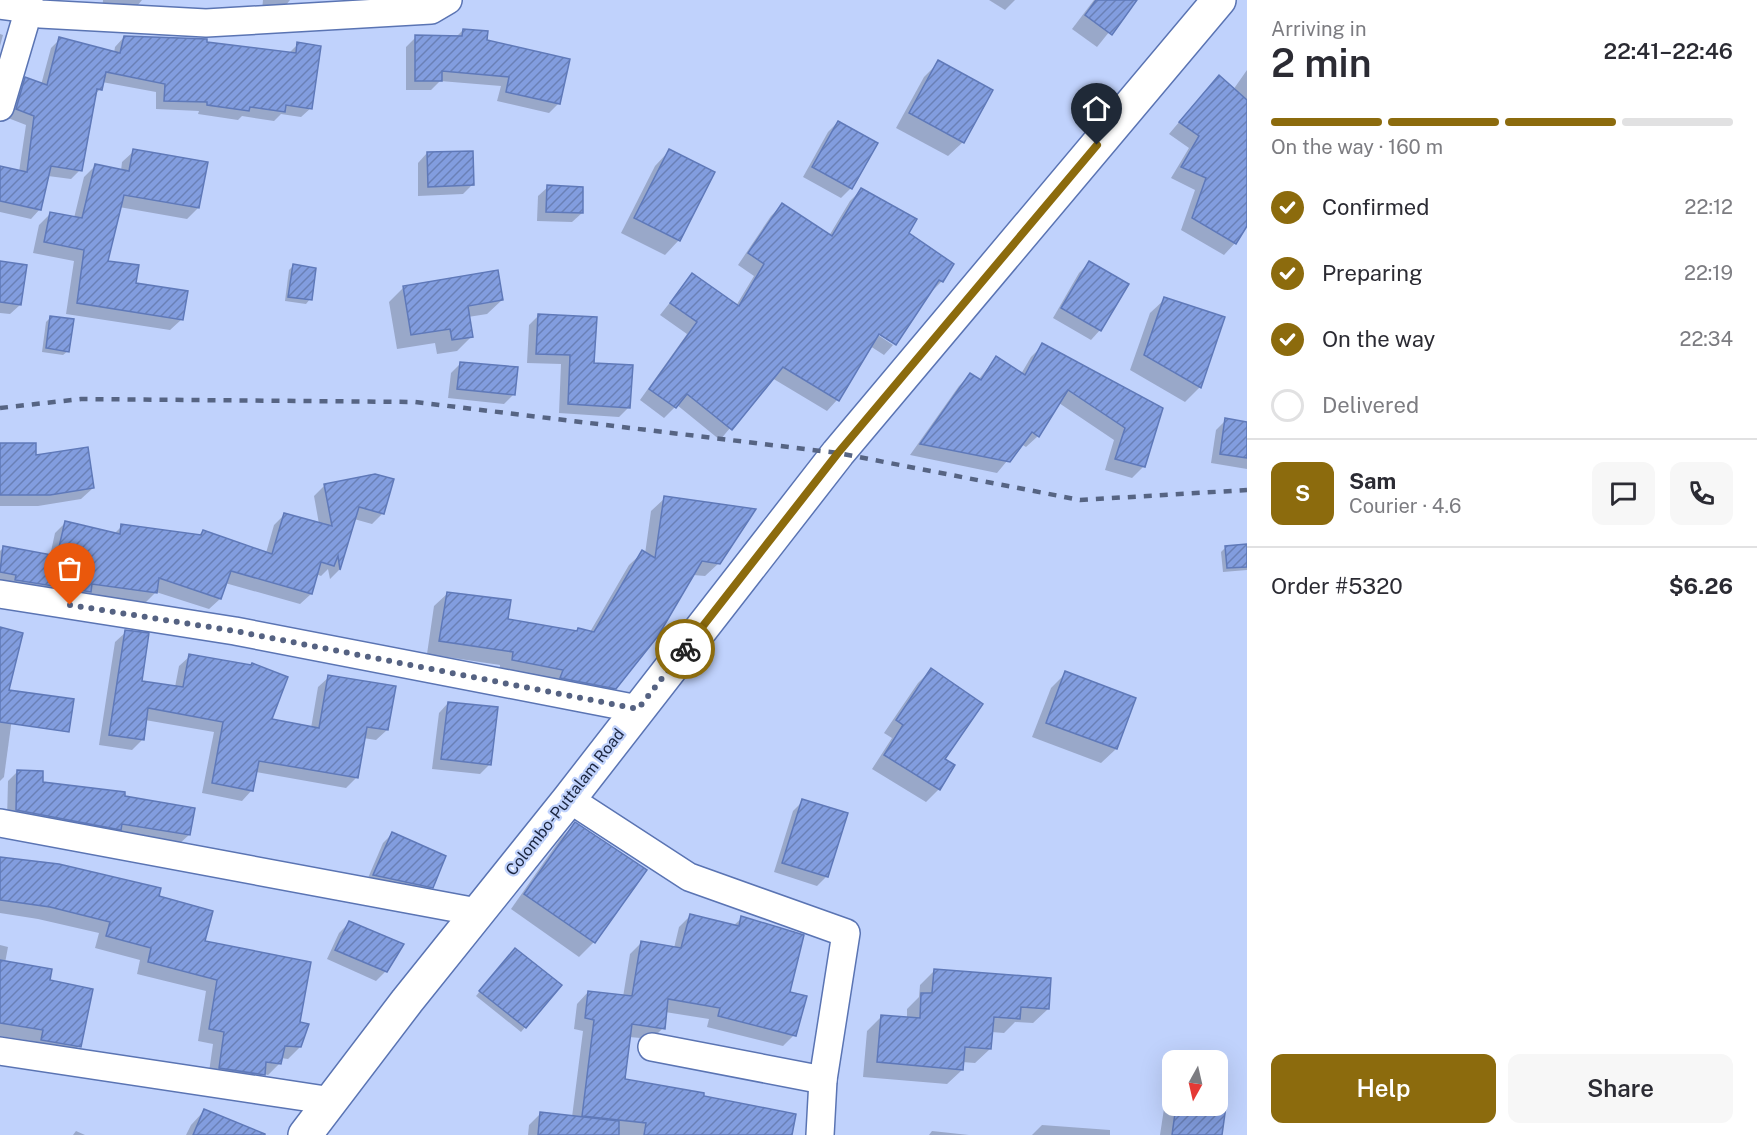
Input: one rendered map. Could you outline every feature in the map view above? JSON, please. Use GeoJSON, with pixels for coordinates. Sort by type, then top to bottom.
{"type":"FeatureCollection","features":[{"type":"Feature","properties":{"kind":"highway","name":"Colombo-Puttalam Road"},"geometry":{"type":"LineString","coordinates":[[305,1135],[838,453],[1219,0]]}},
{"type":"Feature","properties":{"kind":"street"},"geometry":{"type":"LineString","coordinates":[[0,4],[29,9],[40,14],[206,23],[432,10],[448,0]]}},
{"type":"Feature","properties":{"kind":"street"},"geometry":{"type":"LineString","coordinates":[[0,107],[29,9]]}},
{"type":"Feature","properties":{"kind":"street"},"geometry":{"type":"LineString","coordinates":[[0,594],[235,631],[638,709]]}},
{"type":"Feature","properties":{"kind":"street"},"geometry":{"type":"LineString","coordinates":[[569,799],[689,877],[846,933],[824,1080],[820,1135]]}},
{"type":"Feature","properties":{"kind":"street"},"geometry":{"type":"LineString","coordinates":[[0,823],[477,912]]}},
{"type":"Feature","properties":{"kind":"street"},"geometry":{"type":"LineString","coordinates":[[652,1047],[824,1080]]}},
{"type":"Feature","properties":{"kind":"street"},"geometry":{"type":"LineString","coordinates":[[0,1050],[332,1101]]}},
{"type":"Feature","properties":{"kind":"building"},"geometry":{"type":"Polygon","coordinates":[[[1096,0],[1137,0],[1112,35],[1085,15],[1096,0]]]}},
{"type":"Feature","properties":{"kind":"building"},"geometry":{"type":"Polygon","coordinates":[[[463,29],[488,31],[487,40],[570,59],[560,104],[506,92],[509,77],[442,71],[442,81],[415,81],[415,35],[462,36],[463,29]]]}},
{"type":"Feature","properties":{"kind":"building"},"geometry":{"type":"Polygon","coordinates":[[[124,36],[207,39],[207,42],[296,53],[297,42],[321,46],[312,109],[286,105],[285,112],[250,107],[249,111],[207,105],[207,102],[164,101],[165,84],[106,72],[102,90],[97,89],[82,171],[51,166],[41,210],[0,201],[0,166],[27,172],[34,116],[16,109],[25,77],[47,85],[59,37],[120,53],[124,36]]]}},
{"type":"Feature","properties":{"kind":"building"},"geometry":{"type":"Polygon","coordinates":[[[938,60],[993,90],[964,143],[909,113],[938,60]]]}},
{"type":"Feature","properties":{"kind":"building"},"geometry":{"type":"Polygon","coordinates":[[[1219,75],[1247,100],[1247,226],[1236,244],[1192,218],[1206,178],[1181,167],[1199,136],[1179,122],[1219,75]]]}},
{"type":"Feature","properties":{"kind":"building"},"geometry":{"type":"Polygon","coordinates":[[[838,121],[878,143],[852,189],[812,167],[838,121]]]}},
{"type":"Feature","properties":{"kind":"building"},"geometry":{"type":"Polygon","coordinates":[[[133,149],[208,162],[199,208],[124,195],[108,261],[139,265],[136,283],[188,291],[183,320],[77,303],[84,250],[44,242],[50,212],[82,218],[95,164],[129,171],[133,149]]]}},
{"type":"Feature","properties":{"kind":"building"},"geometry":{"type":"Polygon","coordinates":[[[669,149],[715,172],[680,241],[634,218],[669,149]]]}},
{"type":"Feature","properties":{"kind":"building"},"geometry":{"type":"Polygon","coordinates":[[[473,151],[474,185],[428,187],[427,152],[473,151]]]}},
{"type":"Feature","properties":{"kind":"building"},"geometry":{"type":"Polygon","coordinates":[[[547,185],[583,187],[583,213],[546,212],[547,185]]]}},
{"type":"Feature","properties":{"kind":"building"},"geometry":{"type":"Polygon","coordinates":[[[861,188],[917,219],[909,233],[954,264],[943,282],[939,280],[896,345],[879,334],[839,401],[783,367],[732,430],[687,394],[676,408],[649,389],[697,322],[670,303],[692,273],[739,306],[764,264],[748,253],[782,203],[832,236],[861,188]]]}},
{"type":"Feature","properties":{"kind":"building"},"geometry":{"type":"Polygon","coordinates":[[[0,261],[27,265],[21,305],[0,302],[0,261]]]}},
{"type":"Feature","properties":{"kind":"building"},"geometry":{"type":"Polygon","coordinates":[[[1089,261],[1129,284],[1101,331],[1061,308],[1089,261]]]}},
{"type":"Feature","properties":{"kind":"building"},"geometry":{"type":"Polygon","coordinates":[[[293,264],[316,268],[312,300],[288,297],[293,264]]]}},
{"type":"Feature","properties":{"kind":"building"},"geometry":{"type":"Polygon","coordinates":[[[498,270],[503,300],[468,306],[473,337],[452,340],[450,329],[411,335],[403,286],[498,270]]]}},
{"type":"Feature","properties":{"kind":"building"},"geometry":{"type":"Polygon","coordinates":[[[1164,297],[1225,317],[1201,388],[1144,355],[1164,297]]]}},
{"type":"Feature","properties":{"kind":"building"},"geometry":{"type":"Polygon","coordinates":[[[538,314],[597,317],[594,363],[633,365],[630,408],[568,404],[570,355],[536,354],[538,314]]]}},
{"type":"Feature","properties":{"kind":"building"},"geometry":{"type":"Polygon","coordinates":[[[50,316],[74,319],[69,352],[46,348],[50,316]]]}},
{"type":"Feature","properties":{"kind":"building"},"geometry":{"type":"Polygon","coordinates":[[[1042,343],[1163,408],[1145,467],[1115,459],[1125,428],[1068,390],[1039,437],[1032,432],[1010,462],[920,444],[970,373],[981,380],[996,356],[1025,375],[1042,343]]]}},
{"type":"Feature","properties":{"kind":"building"},"geometry":{"type":"Polygon","coordinates":[[[460,362],[518,367],[515,395],[457,389],[460,362]]]}},
{"type":"Feature","properties":{"kind":"building"},"geometry":{"type":"Polygon","coordinates":[[[1225,418],[1247,422],[1247,458],[1220,454],[1225,418]]]}},
{"type":"Feature","properties":{"kind":"building"},"geometry":{"type":"Polygon","coordinates":[[[0,443],[36,443],[36,455],[88,447],[94,488],[50,495],[0,495],[0,443]]]}},
{"type":"Feature","properties":{"kind":"building"},"geometry":{"type":"Polygon","coordinates":[[[375,474],[394,479],[384,514],[359,507],[340,570],[338,556],[334,566],[321,562],[312,594],[231,571],[221,599],[159,578],[157,593],[92,584],[91,592],[15,580],[16,575],[0,572],[3,546],[57,556],[65,521],[120,534],[121,524],[201,535],[203,530],[272,554],[284,513],[332,526],[324,484],[375,474]]]}},
{"type":"Feature","properties":{"kind":"building"},"geometry":{"type":"Polygon","coordinates":[[[664,496],[756,509],[720,564],[702,561],[658,636],[616,689],[560,678],[563,670],[512,660],[513,652],[439,641],[447,592],[511,600],[508,619],[594,632],[642,550],[655,558],[664,496]]]}},
{"type":"Feature","properties":{"kind":"building"},"geometry":{"type":"Polygon","coordinates":[[[1247,544],[1247,567],[1227,568],[1225,546],[1247,544]]]}},
{"type":"Feature","properties":{"kind":"building"},"geometry":{"type":"Polygon","coordinates":[[[0,627],[23,633],[9,690],[74,699],[69,732],[0,722],[0,627]]]}},
{"type":"Feature","properties":{"kind":"building"},"geometry":{"type":"Polygon","coordinates":[[[125,630],[149,633],[142,681],[183,687],[189,654],[251,665],[252,663],[288,677],[272,719],[319,728],[328,675],[396,686],[388,730],[367,727],[358,778],[259,761],[253,791],[212,783],[223,722],[148,708],[144,740],[109,735],[125,630]]]}},
{"type":"Feature","properties":{"kind":"building"},"geometry":{"type":"Polygon","coordinates":[[[931,668],[983,704],[945,759],[955,765],[940,790],[884,755],[903,725],[896,720],[931,668]]]}},
{"type":"Feature","properties":{"kind":"building"},"geometry":{"type":"Polygon","coordinates":[[[1065,671],[1136,698],[1117,749],[1046,723],[1065,671]]]}},
{"type":"Feature","properties":{"kind":"building"},"geometry":{"type":"Polygon","coordinates":[[[448,702],[498,707],[491,765],[441,759],[448,702]]]}},
{"type":"Feature","properties":{"kind":"building"},"geometry":{"type":"Polygon","coordinates":[[[17,770],[43,771],[43,782],[125,792],[125,796],[195,808],[190,835],[122,824],[121,830],[16,810],[17,770]]]}},
{"type":"Feature","properties":{"kind":"building"},"geometry":{"type":"Polygon","coordinates":[[[802,799],[848,813],[828,877],[782,863],[802,799]]]}},
{"type":"Feature","properties":{"kind":"building"},"geometry":{"type":"Polygon","coordinates":[[[575,822],[647,870],[595,943],[524,894],[575,822]]]}},
{"type":"Feature","properties":{"kind":"building"},"geometry":{"type":"Polygon","coordinates":[[[392,832],[446,856],[433,888],[373,875],[392,832]]]}},
{"type":"Feature","properties":{"kind":"building"},"geometry":{"type":"Polygon","coordinates":[[[0,857],[59,864],[161,888],[159,896],[213,911],[205,941],[311,962],[300,1022],[309,1024],[301,1047],[285,1046],[281,1064],[266,1062],[265,1075],[219,1068],[224,1032],[209,1029],[217,980],[148,962],[151,948],[106,936],[110,922],[50,907],[0,900],[0,857]]]}},
{"type":"Feature","properties":{"kind":"building"},"geometry":{"type":"Polygon","coordinates":[[[690,914],[739,926],[741,916],[804,935],[790,992],[807,996],[796,1036],[718,1016],[720,1008],[668,999],[665,1029],[632,1024],[625,1079],[704,1093],[704,1096],[796,1114],[792,1135],[644,1135],[646,1123],[582,1116],[594,1020],[585,1018],[588,991],[632,996],[641,941],[681,948],[690,914]]]}},
{"type":"Feature","properties":{"kind":"building"},"geometry":{"type":"Polygon","coordinates":[[[349,921],[404,944],[387,972],[335,950],[349,921]]]}},
{"type":"Feature","properties":{"kind":"building"},"geometry":{"type":"Polygon","coordinates":[[[515,948],[562,985],[526,1028],[479,991],[515,948]]]}},
{"type":"Feature","properties":{"kind":"building"},"geometry":{"type":"Polygon","coordinates":[[[0,960],[52,969],[50,980],[93,989],[81,1047],[41,1040],[43,1030],[0,1023],[0,960]]]}},
{"type":"Feature","properties":{"kind":"building"},"geometry":{"type":"Polygon","coordinates":[[[934,969],[1051,978],[1049,1009],[1021,1007],[1020,1019],[994,1017],[991,1049],[965,1047],[963,1070],[877,1062],[881,1015],[920,1018],[921,993],[932,993],[934,969]]]}},
{"type":"Feature","properties":{"kind":"building"},"geometry":{"type":"Polygon","coordinates":[[[204,1109],[265,1134],[265,1135],[193,1135],[204,1109]]]}},
{"type":"Feature","properties":{"kind":"building"},"geometry":{"type":"Polygon","coordinates":[[[540,1112],[619,1121],[619,1135],[538,1135],[540,1112]]]}},
{"type":"Feature","properties":{"kind":"building"},"geometry":{"type":"Polygon","coordinates":[[[1175,1116],[1225,1116],[1222,1135],[1172,1135],[1175,1116]]]}},
{"type":"Feature","properties":{"kind":"railway"},"geometry":{"type":"LineString","coordinates":[[0,408],[81,399],[415,402],[838,453],[1080,500],[1247,490]]}},
{"type":"Feature","properties":{"kind":"way so far"},"geometry":{"type":"LineString","coordinates":[[70,605],[235,631],[638,709],[685,649]]}},
{"type":"Feature","properties":{"kind":"route"},"geometry":{"type":"LineString","coordinates":[[685,649],[838,453],[1097,145]]}}]}
